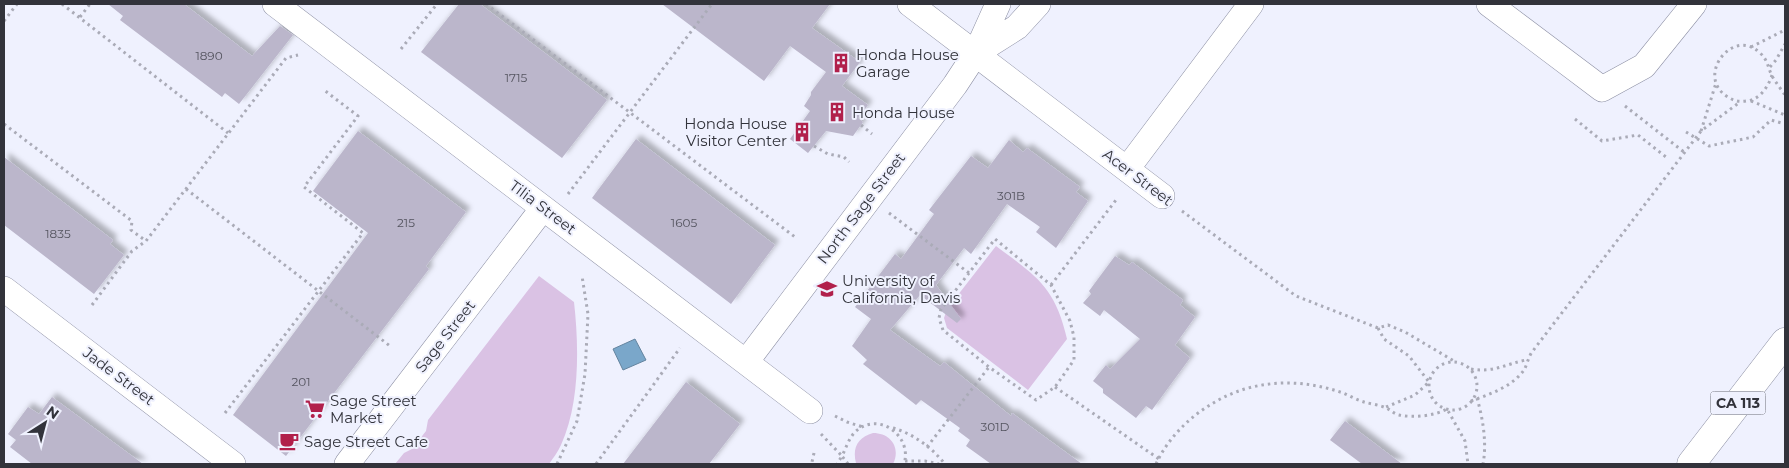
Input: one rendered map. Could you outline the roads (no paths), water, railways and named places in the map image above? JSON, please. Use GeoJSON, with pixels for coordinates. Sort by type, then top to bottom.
{"type":"FeatureCollection","features":[{"type":"Feature","properties":{"kind":"highway","name":"CA 113"},"geometry":{"type":"LineString","coordinates":[[1691,464],[1785,342]]}},
{"type":"Feature","properties":{"kind":"street","name":"Tilia Street"},"geometry":{"type":"LineString","coordinates":[[275,4],[810,411]]}},
{"type":"Feature","properties":{"kind":"street","name":"Acer Street"},"geometry":{"type":"LineString","coordinates":[[910,4],[1162,196]]}},
{"type":"Feature","properties":{"kind":"street","name":"North Sage Street"},"geometry":{"type":"LineString","coordinates":[[746,362],[955,85],[976,53],[998,4]]}},
{"type":"Feature","properties":{"kind":"street","name":"North Sage Street"},"geometry":{"type":"LineString","coordinates":[[976,53],[1017,27],[1038,4]]}},
{"type":"Feature","properties":{"kind":"street"},"geometry":{"type":"LineString","coordinates":[[1127,169],[1251,4]]}},
{"type":"Feature","properties":{"kind":"street"},"geometry":{"type":"LineString","coordinates":[[1489,4],[1602,89],[1644,66],[1694,4]]}},
{"type":"Feature","properties":{"kind":"street","name":"Sage Street"},"geometry":{"type":"LineString","coordinates":[[347,464],[543,208]]}},
{"type":"Feature","properties":{"kind":"street","name":"Jade Street"},"geometry":{"type":"LineString","coordinates":[[4,289],[234,464]]}},
{"type":"Feature","properties":{"kind":"water"},"geometry":{"type":"Polygon","coordinates":[[[635,339],[646,360],[623,370],[613,349],[635,339]]]}},
{"type":"Feature","properties":{"kind":"place","name":"Honda House Garage"},"geometry":{"type":"Point","coordinates":[841,63]}},
{"type":"Feature","properties":{"kind":"place","name":"Honda House"},"geometry":{"type":"Point","coordinates":[837,112]}},
{"type":"Feature","properties":{"kind":"place","name":"Honda House Visitor Center"},"geometry":{"type":"Point","coordinates":[802,132]}},
{"type":"Feature","properties":{"kind":"place","name":"University of California, Davis"},"geometry":{"type":"Point","coordinates":[827,289]}},
{"type":"Feature","properties":{"kind":"place","name":"Sage Street Market"},"geometry":{"type":"Point","coordinates":[315,409]}},
{"type":"Feature","properties":{"kind":"place","name":"Sage Street Cafe"},"geometry":{"type":"Point","coordinates":[289,441]}}]}
